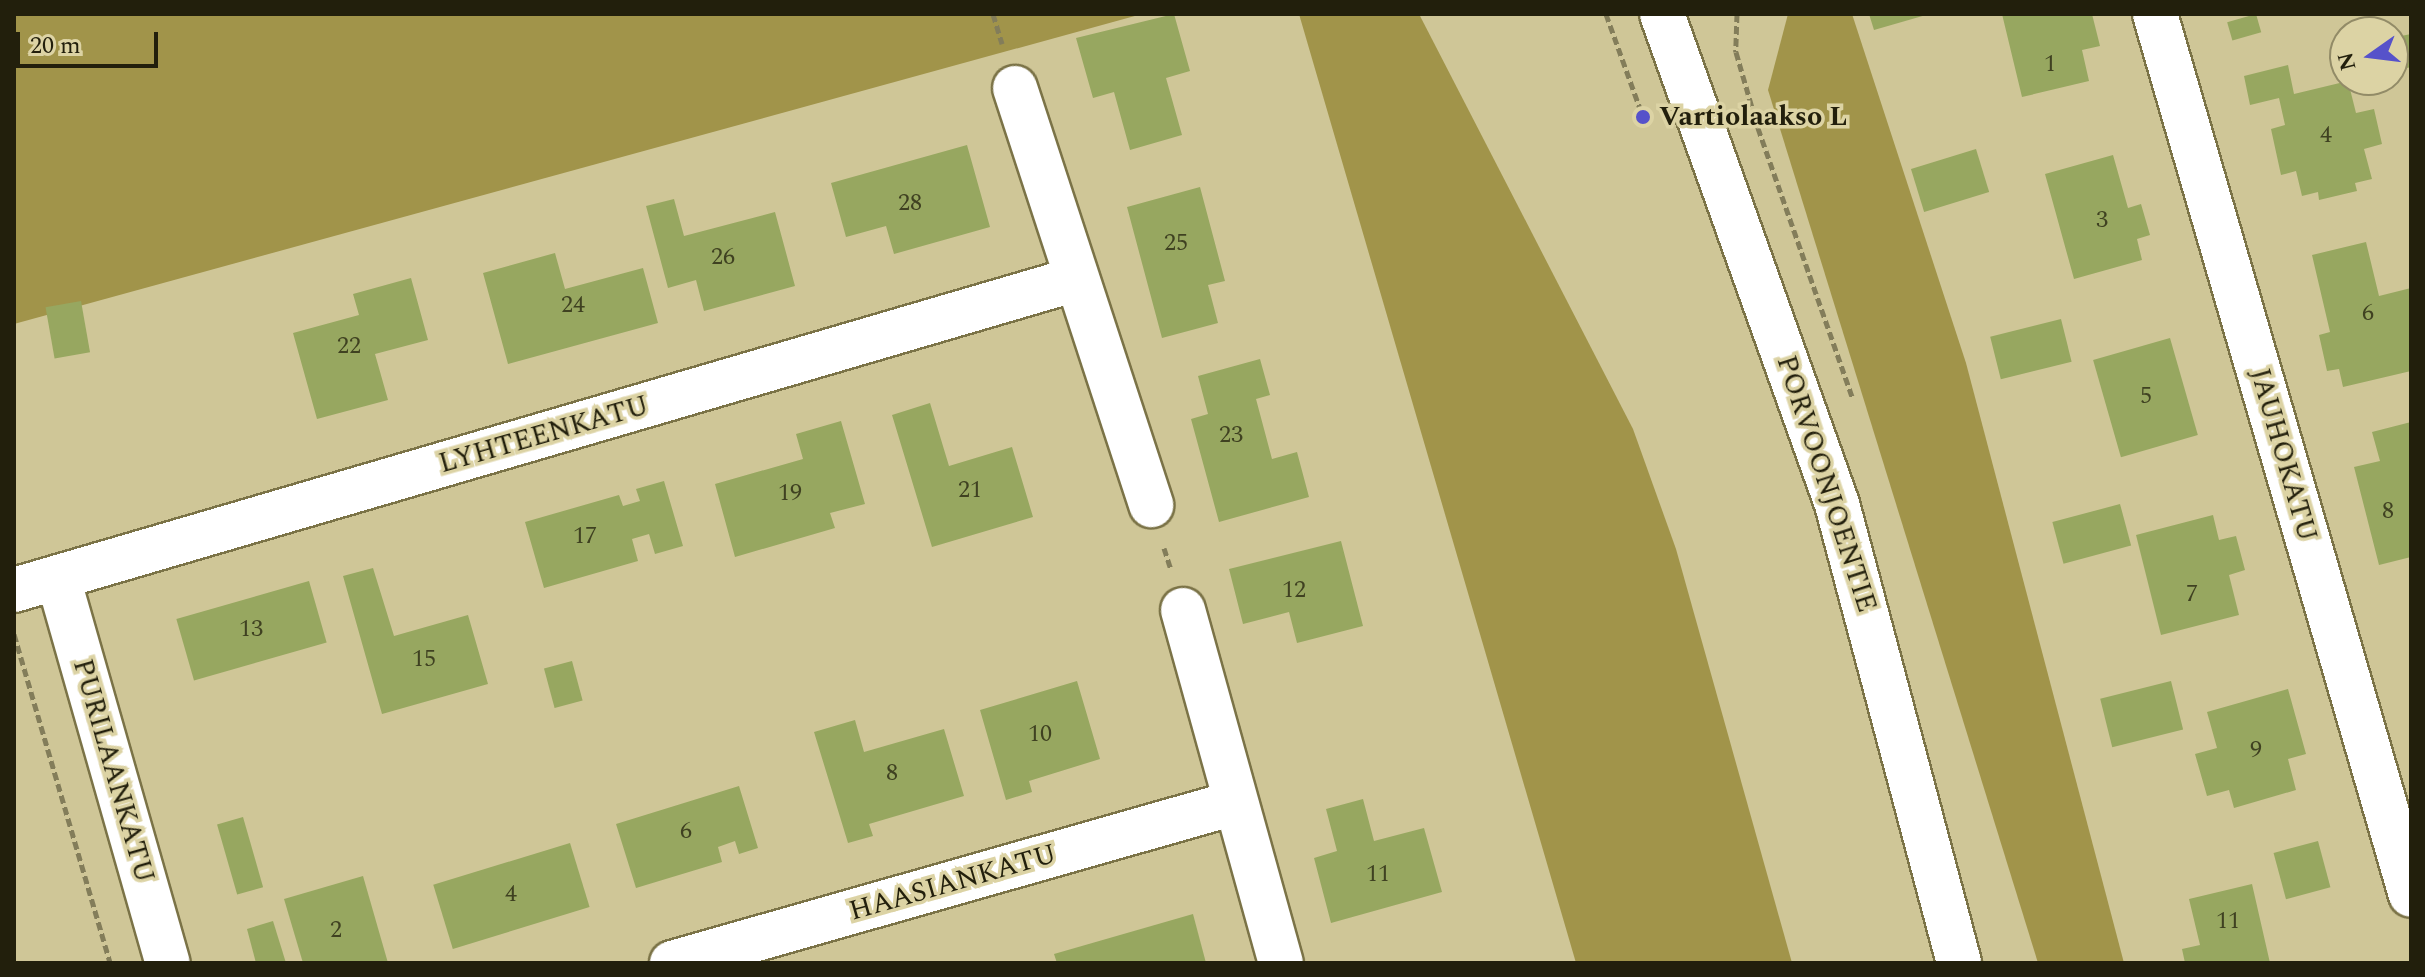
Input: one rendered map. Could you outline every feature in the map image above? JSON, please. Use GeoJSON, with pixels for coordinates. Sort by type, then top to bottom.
{"type":"FeatureCollection","features":[{"type":"Feature","properties":{"kind":"street","name":"PORVOONJOENTIE"},"geometry":{"type":"LineString","coordinates":[[1662,14],[1837,504],[1959,963]]}},
{"type":"Feature","properties":{"kind":"street","name":"JAUHOKATU"},"geometry":{"type":"LineString","coordinates":[[2155,14],[2411,895]]}},
{"type":"Feature","properties":{"kind":"street"},"geometry":{"type":"LineString","coordinates":[[1015,88],[1073,280],[1151,505]]}},
{"type":"Feature","properties":{"kind":"street","name":"LYHTEENKATU"},"geometry":{"type":"LineString","coordinates":[[14,590],[1073,280]]}},
{"type":"Feature","properties":{"kind":"street","name":"PURILAANKATU"},"geometry":{"type":"LineString","coordinates":[[58,578],[168,963]]}},
{"type":"Feature","properties":{"kind":"street"},"geometry":{"type":"LineString","coordinates":[[1183,610],[1234,803],[1281,963]]}},
{"type":"Feature","properties":{"kind":"street","name":"HAASIANKATU"},"geometry":{"type":"LineString","coordinates":[[672,963],[1234,803]]}},
{"type":"Feature","properties":{"kind":"path"},"geometry":{"type":"LineString","coordinates":[[1606,14],[1643,117]]}},
{"type":"Feature","properties":{"kind":"path"},"geometry":{"type":"LineString","coordinates":[[1151,505],[1183,610]]}},
{"type":"Feature","properties":{"kind":"path"},"geometry":{"type":"LineString","coordinates":[[14,633],[110,963]]}},
{"type":"Feature","properties":{"kind":"shaded area"},"geometry":{"type":"Polygon","coordinates":[[[14,14],[1142,14],[14,324],[14,14]]]}},
{"type":"Feature","properties":{"kind":"shaded area"},"geometry":{"type":"Polygon","coordinates":[[[1299,14],[1419,14],[1633,429],[1676,549],[1792,963],[1576,963],[1299,14]]]}},
{"type":"Feature","properties":{"kind":"shaded area"},"geometry":{"type":"Polygon","coordinates":[[[1788,14],[1852,14],[1966,363],[2124,963],[2038,963],[1768,90],[1788,14]]]}},
{"type":"Feature","properties":{"kind":"building"},"geometry":{"type":"Polygon","coordinates":[[[1174,14],[1190,71],[1166,78],[1182,135],[1130,150],[1114,92],[1093,98],[1076,38],[1174,14]]]}},
{"type":"Feature","properties":{"kind":"building"},"geometry":{"type":"Polygon","coordinates":[[[1869,14],[1926,14],[1926,15],[1874,30],[1869,14]]]}},
{"type":"Feature","properties":{"kind":"building"},"geometry":{"type":"Polygon","coordinates":[[[2002,14],[2092,14],[2100,46],[2082,50],[2089,81],[2022,97],[2002,14]]]}},
{"type":"Feature","properties":{"kind":"building"},"geometry":{"type":"Polygon","coordinates":[[[2256,14],[2261,32],[2232,41],[2227,22],[2256,14]]]}},
{"type":"Feature","properties":{"kind":"building"},"geometry":{"type":"Polygon","coordinates":[[[2409,34],[2411,34],[2409,68],[2409,34]]]}},
{"type":"Feature","properties":{"kind":"building"},"geometry":{"type":"Polygon","coordinates":[[[2288,65],[2294,94],[2329,86],[2329,96],[2352,96],[2356,113],[2374,109],[2382,144],[2364,149],[2372,179],[2355,183],[2357,191],[2319,200],[2318,192],[2302,196],[2296,171],[2281,175],[2271,129],[2285,125],[2279,98],[2250,105],[2244,76],[2288,65]]]}},
{"type":"Feature","properties":{"kind":"building"},"geometry":{"type":"Polygon","coordinates":[[[967,145],[990,227],[894,254],[886,226],[846,237],[831,183],[967,145]]]}},
{"type":"Feature","properties":{"kind":"building"},"geometry":{"type":"Polygon","coordinates":[[[1976,149],[1989,192],[1924,212],[1911,169],[1976,149]]]}},
{"type":"Feature","properties":{"kind":"building"},"geometry":{"type":"Polygon","coordinates":[[[2113,155],[2128,208],[2141,204],[2150,235],[2137,239],[2142,260],[2074,279],[2045,174],[2113,155]]]}},
{"type":"Feature","properties":{"kind":"building"},"geometry":{"type":"Polygon","coordinates":[[[1200,187],[1225,281],[1208,285],[1218,323],[1162,338],[1127,207],[1200,187]]]}},
{"type":"Feature","properties":{"kind":"building"},"geometry":{"type":"Polygon","coordinates":[[[674,199],[684,236],[775,212],[795,286],[704,311],[696,280],[668,288],[646,206],[674,199]]]}},
{"type":"Feature","properties":{"kind":"building"},"geometry":{"type":"Polygon","coordinates":[[[2366,242],[2379,296],[2411,288],[2411,371],[2343,387],[2339,369],[2327,371],[2319,335],[2330,332],[2312,255],[2366,242]]]}},
{"type":"Feature","properties":{"kind":"building"},"geometry":{"type":"Polygon","coordinates":[[[555,253],[565,289],[643,268],[658,323],[508,364],[483,273],[555,253]]]}},
{"type":"Feature","properties":{"kind":"building"},"geometry":{"type":"Polygon","coordinates":[[[411,278],[428,340],[375,354],[388,400],[317,419],[293,333],[359,315],[353,294],[411,278]]]}},
{"type":"Feature","properties":{"kind":"building"},"geometry":{"type":"Polygon","coordinates":[[[81,301],[90,352],[55,358],[46,307],[81,301]]]}},
{"type":"Feature","properties":{"kind":"building"},"geometry":{"type":"Polygon","coordinates":[[[2061,319],[2072,362],[2001,379],[1990,337],[2061,319]]]}},
{"type":"Feature","properties":{"kind":"building"},"geometry":{"type":"Polygon","coordinates":[[[2170,338],[2198,435],[2121,457],[2093,360],[2170,338]]]}},
{"type":"Feature","properties":{"kind":"building"},"geometry":{"type":"Polygon","coordinates":[[[1260,359],[1270,395],[1256,399],[1272,459],[1297,452],[1309,497],[1219,522],[1191,419],[1208,414],[1198,376],[1260,359]]]}},
{"type":"Feature","properties":{"kind":"building"},"geometry":{"type":"Polygon","coordinates":[[[930,403],[949,466],[1012,447],[1033,517],[932,547],[892,415],[930,403]]]}},
{"type":"Feature","properties":{"kind":"building"},"geometry":{"type":"Polygon","coordinates":[[[841,421],[865,504],[830,513],[835,528],[735,557],[715,484],[803,459],[796,434],[841,421]]]}},
{"type":"Feature","properties":{"kind":"building"},"geometry":{"type":"Polygon","coordinates":[[[2411,422],[2411,557],[2379,565],[2354,467],[2380,461],[2372,432],[2411,422]]]}},
{"type":"Feature","properties":{"kind":"building"},"geometry":{"type":"Polygon","coordinates":[[[664,481],[683,546],[655,554],[649,534],[632,539],[638,561],[544,588],[525,522],[619,495],[623,506],[640,501],[636,489],[664,481]]]}},
{"type":"Feature","properties":{"kind":"building"},"geometry":{"type":"Polygon","coordinates":[[[2120,504],[2131,546],[2064,564],[2052,522],[2120,504]]]}},
{"type":"Feature","properties":{"kind":"building"},"geometry":{"type":"Polygon","coordinates":[[[2213,515],[2219,540],[2236,536],[2245,570],[2229,575],[2239,615],[2161,635],[2136,535],[2213,515]]]}},
{"type":"Feature","properties":{"kind":"building"},"geometry":{"type":"Polygon","coordinates":[[[1341,541],[1363,626],[1297,643],[1289,612],[1243,624],[1229,569],[1341,541]]]}},
{"type":"Feature","properties":{"kind":"building"},"geometry":{"type":"Polygon","coordinates":[[[373,568],[394,636],[468,615],[488,684],[382,714],[343,576],[373,568]]]}},
{"type":"Feature","properties":{"kind":"building"},"geometry":{"type":"Polygon","coordinates":[[[309,581],[327,643],[194,681],[176,619],[309,581]]]}},
{"type":"Feature","properties":{"kind":"building"},"geometry":{"type":"Polygon","coordinates":[[[572,661],[583,701],[555,708],[544,669],[572,661]]]}},
{"type":"Feature","properties":{"kind":"building"},"geometry":{"type":"Polygon","coordinates":[[[1077,681],[1100,759],[1029,781],[1032,792],[1006,800],[980,710],[1077,681]]]}},
{"type":"Feature","properties":{"kind":"building"},"geometry":{"type":"Polygon","coordinates":[[[2171,681],[2183,730],[2112,747],[2100,699],[2171,681]]]}},
{"type":"Feature","properties":{"kind":"building"},"geometry":{"type":"Polygon","coordinates":[[[2288,689],[2306,754],[2288,759],[2296,790],[2234,808],[2229,790],[2207,796],[2195,754],[2217,748],[2207,712],[2288,689]]]}},
{"type":"Feature","properties":{"kind":"building"},"geometry":{"type":"Polygon","coordinates":[[[855,720],[864,752],[944,729],[964,796],[869,824],[873,836],[848,843],[814,732],[855,720]]]}},
{"type":"Feature","properties":{"kind":"building"},"geometry":{"type":"Polygon","coordinates":[[[739,786],[758,848],[739,854],[735,841],[718,847],[722,862],[636,888],[616,824],[739,786]]]}},
{"type":"Feature","properties":{"kind":"building"},"geometry":{"type":"Polygon","coordinates":[[[1363,799],[1374,841],[1424,828],[1442,892],[1331,923],[1314,858],[1337,851],[1326,809],[1363,799]]]}},
{"type":"Feature","properties":{"kind":"building"},"geometry":{"type":"Polygon","coordinates":[[[243,817],[263,887],[237,895],[217,824],[243,817]]]}},
{"type":"Feature","properties":{"kind":"building"},"geometry":{"type":"Polygon","coordinates":[[[2318,841],[2330,887],[2286,899],[2274,853],[2318,841]]]}},
{"type":"Feature","properties":{"kind":"building"},"geometry":{"type":"Polygon","coordinates":[[[570,843],[590,907],[453,949],[433,885],[570,843]]]}},
{"type":"Feature","properties":{"kind":"building"},"geometry":{"type":"Polygon","coordinates":[[[363,876],[388,963],[303,963],[284,899],[363,876]]]}},
{"type":"Feature","properties":{"kind":"building"},"geometry":{"type":"Polygon","coordinates":[[[2252,884],[2270,963],[2185,963],[2182,949],[2200,945],[2189,899],[2252,884]]]}},
{"type":"Feature","properties":{"kind":"building"},"geometry":{"type":"Polygon","coordinates":[[[1193,914],[1206,963],[1057,963],[1054,954],[1193,914]]]}},
{"type":"Feature","properties":{"kind":"building"},"geometry":{"type":"Polygon","coordinates":[[[273,921],[286,963],[256,963],[247,929],[273,921]]]}},
{"type":"Feature","properties":{"kind":"place","name":"Vartiolaakso L"},"geometry":{"type":"Point","coordinates":[1643,117]}}]}
